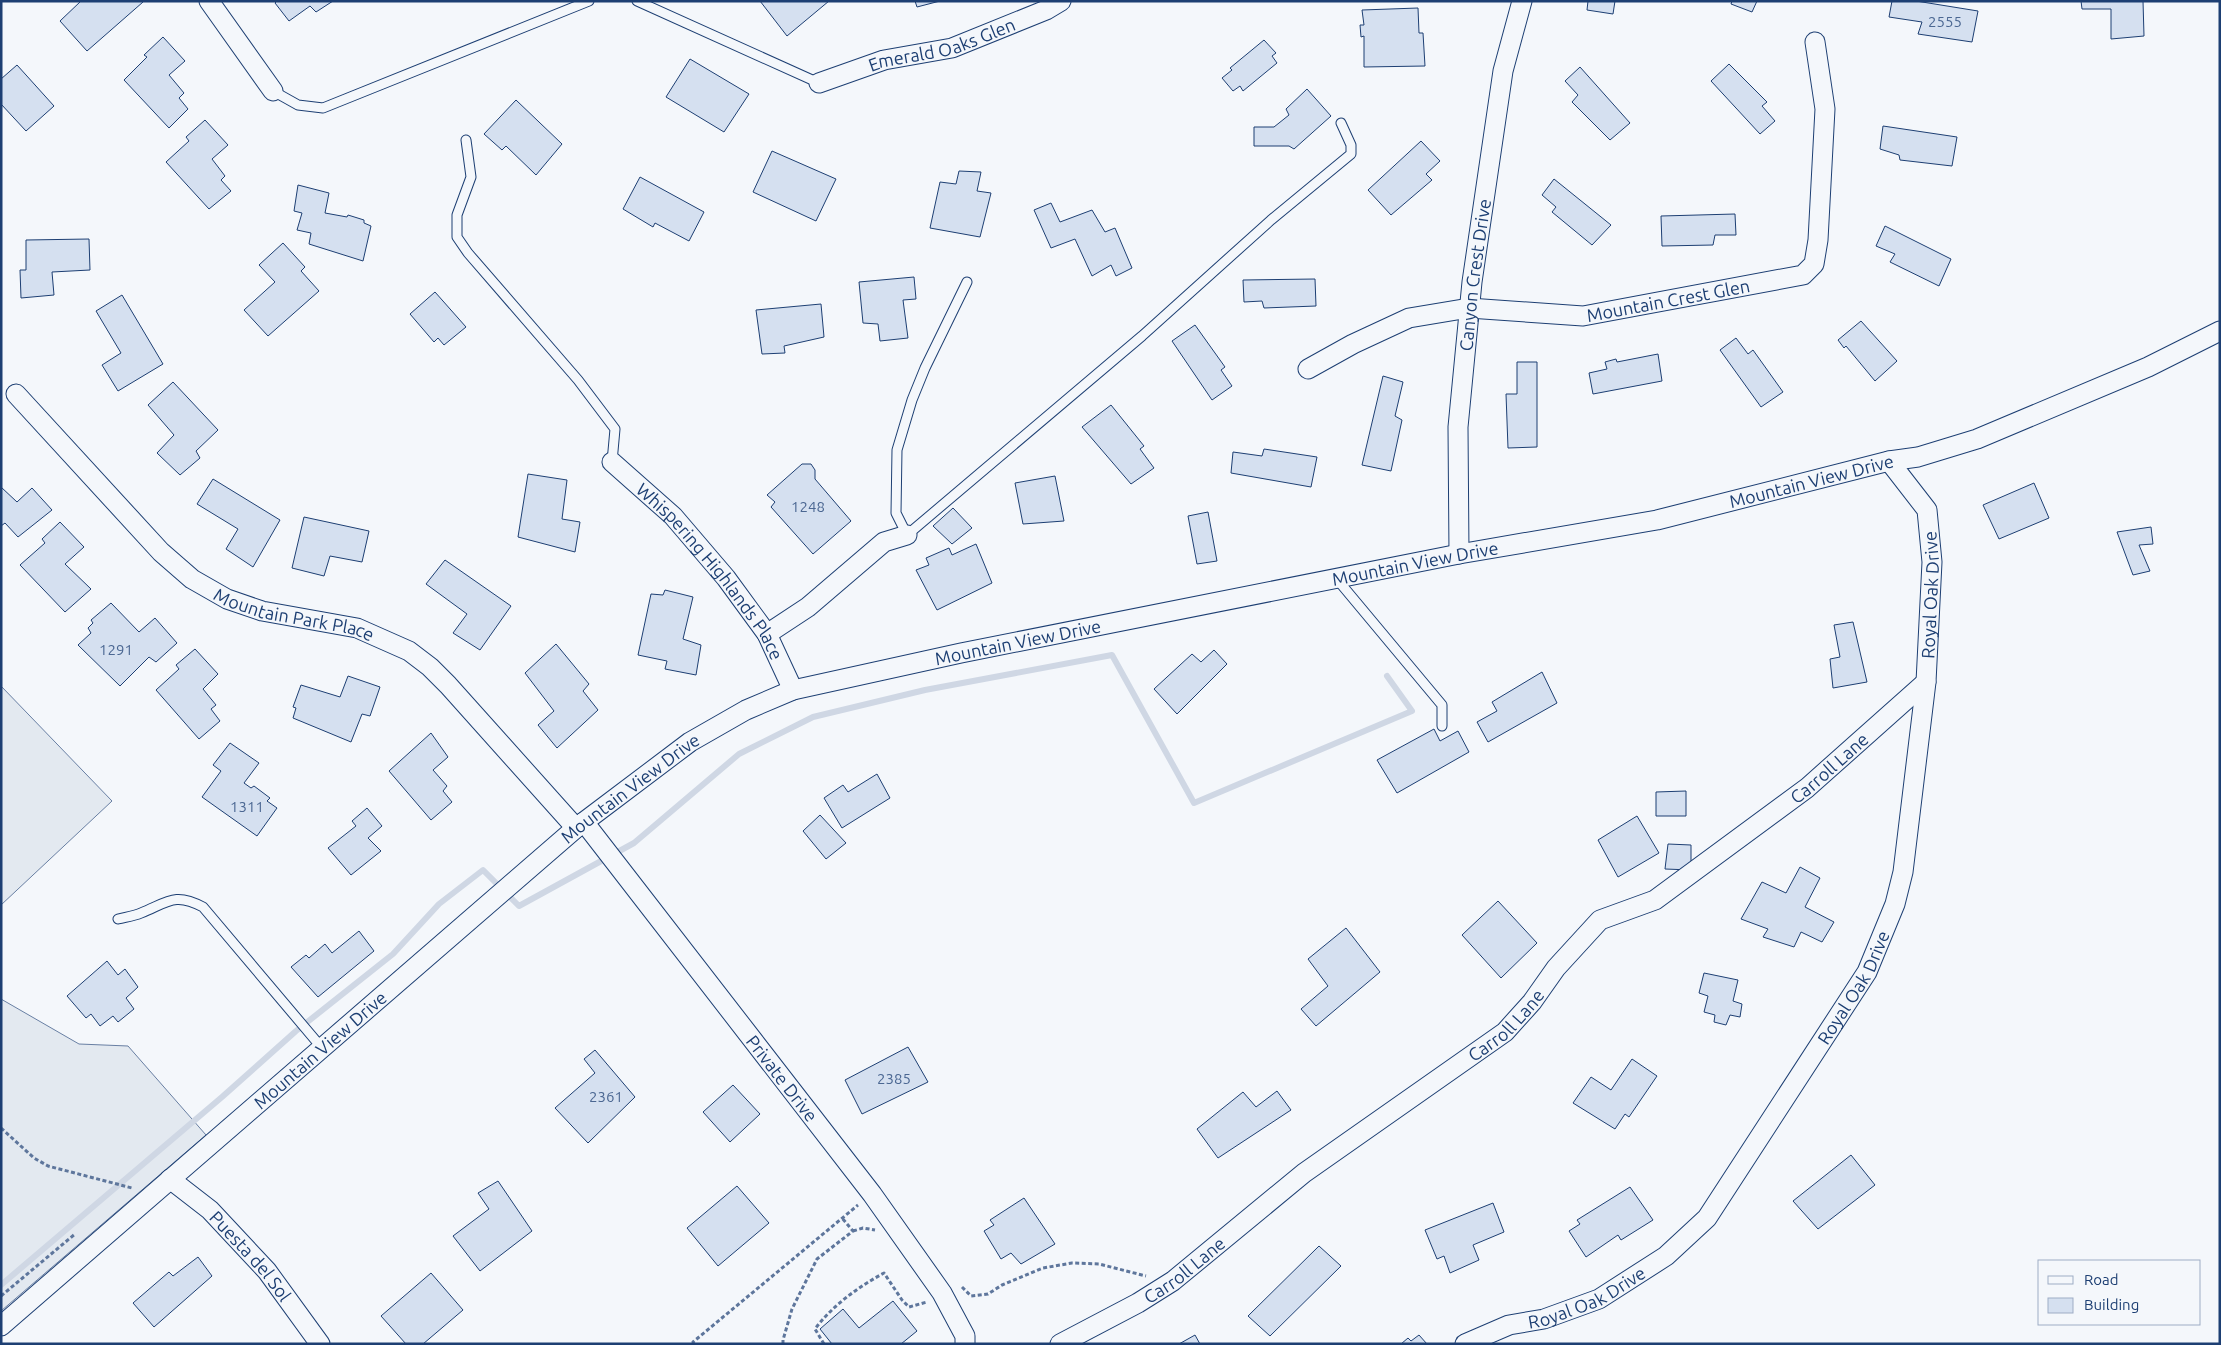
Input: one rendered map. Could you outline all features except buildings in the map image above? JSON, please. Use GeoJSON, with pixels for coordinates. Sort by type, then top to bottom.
{"type":"FeatureCollection","features":[{"type":"Feature","properties":{"kind":"street"},"geometry":{"type":"LineString","coordinates":[[209,1],[273,91]]}},
{"type":"Feature","properties":{"kind":"street","name":"Emerald Oaks Glen"},"geometry":{"type":"LineString","coordinates":[[819,83],[884,60],[952,48],[1046,10],[1061,1]]}},
{"type":"Feature","properties":{"kind":"street","name":"Canyon Crest Drive"},"geometry":{"type":"LineString","coordinates":[[1459,554],[1458,427],[1469,308],[1486,174],[1503,71],[1522,1]]}},
{"type":"Feature","properties":{"kind":"street","name":"Mountain Crest Glen"},"geometry":{"type":"LineString","coordinates":[[1308,369],[1353,344],[1409,318],[1469,308],[1582,316],[1803,275],[1814,264],[1818,240],[1825,108],[1815,42]]}},
{"type":"Feature","properties":{"kind":"street","name":"Mountain View Drive"},"geometry":{"type":"LineString","coordinates":[[1,1326],[580,825],[690,742],[746,710],[793,690],[962,653],[1459,554],[1657,520],[1888,462],[1918,457],[1977,439],[2148,367],[2220,331]]}},
{"type":"Feature","properties":{"kind":"street","name":"Mountain Park Place"},"geometry":{"type":"LineString","coordinates":[[16,394],[161,552],[192,579],[227,599],[262,611],[357,628],[409,651],[430,667],[580,825]]}},
{"type":"Feature","properties":{"kind":"street","name":"Whispering Highlands Place"},"geometry":{"type":"LineString","coordinates":[[612,462],[674,516],[726,578],[767,634],[793,690]]}},
{"type":"Feature","properties":{"kind":"street","name":"Royal Oak Drive"},"geometry":{"type":"LineString","coordinates":[[1465,1344],[1509,1325],[1544,1319],[1599,1299],[1666,1256],[1706,1218],[1867,972],[1895,904],[1903,872],[1926,682],[1932,562],[1927,510],[1888,462]]}},
{"type":"Feature","properties":{"kind":"street"},"geometry":{"type":"LineString","coordinates":[[767,634],[808,607],[884,542],[907,535]]}},
{"type":"Feature","properties":{"kind":"street","name":"Carroll Lane"},"geometry":{"type":"LineString","coordinates":[[1060,1344],[1138,1304],[1173,1281],[1304,1172],[1505,1032],[1532,1002],[1556,968],[1600,920],[1655,900],[1807,788],[1926,682]]}},
{"type":"Feature","properties":{"kind":"street","name":"Private Drive"},"geometry":{"type":"LineString","coordinates":[[580,825],[872,1194],[942,1293],[965,1336],[965,1344]]}},
{"type":"Feature","properties":{"kind":"street","name":"Puesta del Sol"},"geometry":{"type":"LineString","coordinates":[[170,1180],[210,1210],[267,1271],[320,1344]]}},
{"type":"Feature","properties":{"kind":"lane"},"geometry":{"type":"LineString","coordinates":[[273,91],[298,105],[323,108],[589,1]]}},
{"type":"Feature","properties":{"kind":"lane"},"geometry":{"type":"LineString","coordinates":[[638,1],[819,83]]}},
{"type":"Feature","properties":{"kind":"lane"},"geometry":{"type":"LineString","coordinates":[[967,282],[925,368],[912,400],[896,450],[896,513],[907,535],[1142,336],[1271,220],[1351,154],[1351,145],[1341,123]]}},
{"type":"Feature","properties":{"kind":"lane"},"geometry":{"type":"LineString","coordinates":[[466,140],[471,177],[456,215],[457,236],[468,253],[578,380],[615,429],[612,462]]}},
{"type":"Feature","properties":{"kind":"lane"},"geometry":{"type":"LineString","coordinates":[[1336,578],[1442,705],[1442,726]]}},
{"type":"Feature","properties":{"kind":"lane"},"geometry":{"type":"LineString","coordinates":[[118,919],[139,914],[170,899],[190,900],[204,907],[322,1048]]}},
{"type":"Feature","properties":{"kind":"path"},"geometry":{"type":"LineString","coordinates":[[1,1128],[34,1158],[48,1166],[153,1194]]}},
{"type":"Feature","properties":{"kind":"path"},"geometry":{"type":"LineString","coordinates":[[694,1344],[693,1342],[722,1317],[872,1194]]}},
{"type":"Feature","properties":{"kind":"path"},"geometry":{"type":"LineString","coordinates":[[783,1344],[792,1309],[818,1259],[854,1231],[842,1218]]}},
{"type":"Feature","properties":{"kind":"path"},"geometry":{"type":"LineString","coordinates":[[960,1284],[971,1296],[988,1294],[1002,1285],[1043,1268],[1072,1263],[1099,1264],[1173,1281]]}},
{"type":"Feature","properties":{"kind":"path"},"geometry":{"type":"LineString","coordinates":[[824,1344],[815,1330],[823,1319],[844,1299],[884,1273],[909,1307],[925,1302],[942,1293]]}},
{"type":"Feature","properties":{"kind":"shaded area"},"geometry":{"type":"Polygon","coordinates":[[[1,686],[112,801],[1,905],[1,686]]]}},
{"type":"Feature","properties":{"kind":"shaded area"},"geometry":{"type":"Polygon","coordinates":[[[1,999],[79,1044],[128,1046],[206,1135],[1,1311],[1,999]]]}},
{"type":"Feature","properties":{"kind":"waterway"},"geometry":{"type":"LineString","coordinates":[[1,1285],[222,1097],[296,1031],[393,954],[439,904],[483,870],[519,906],[634,843],[739,754],[813,717],[925,690],[1112,655],[1194,803],[1412,711],[1387,676]]}}]}
